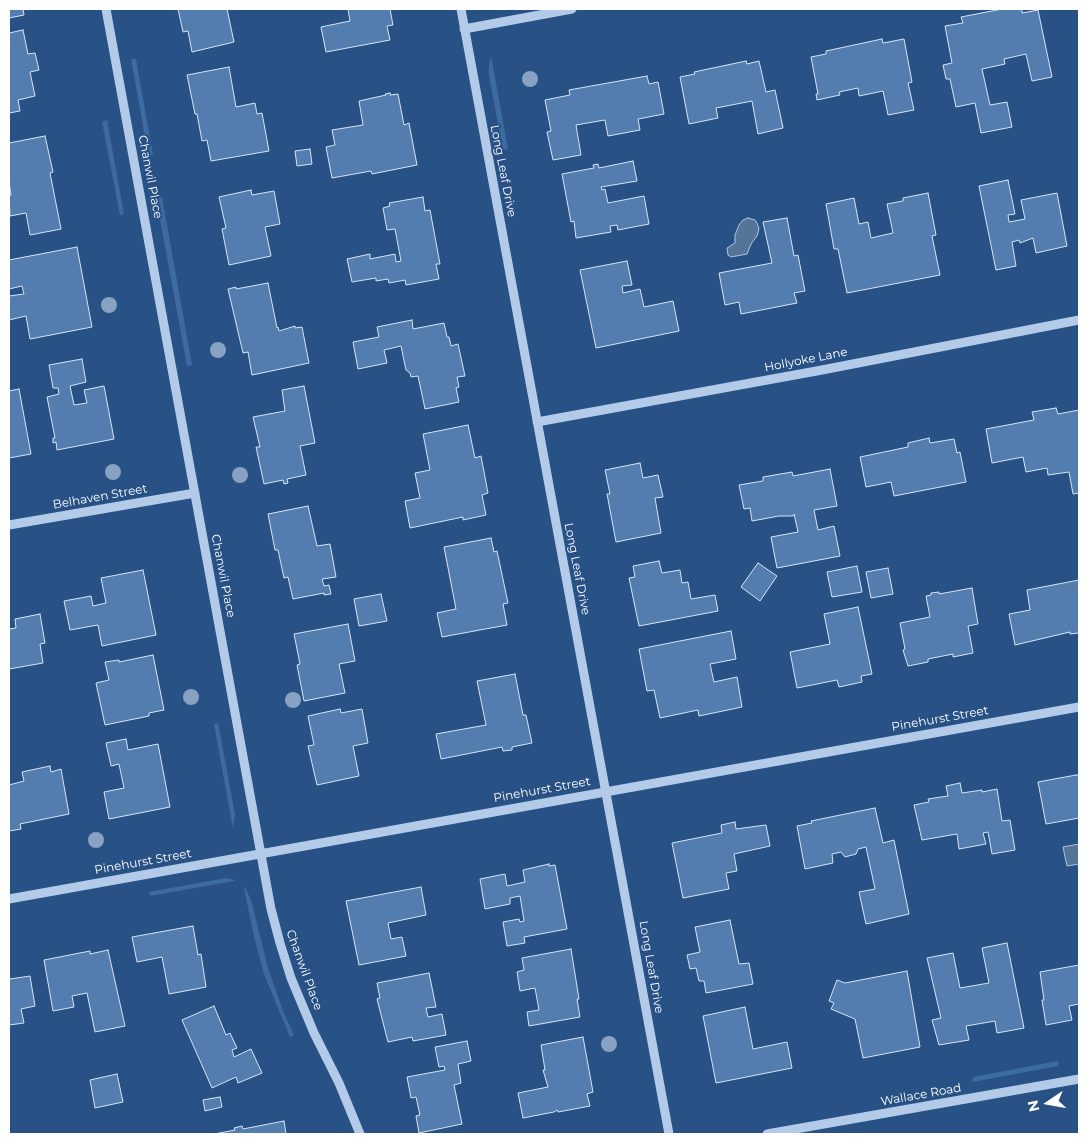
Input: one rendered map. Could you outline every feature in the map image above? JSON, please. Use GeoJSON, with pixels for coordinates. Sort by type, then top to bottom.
{"type":"FeatureCollection","features":[{"type":"Feature","properties":{"kind":"street","name":"Chanwil Place"},"geometry":{"type":"LineString","coordinates":[[106,9],[271,909],[291,978],[360,1134]]}},
{"type":"Feature","properties":{"kind":"street","name":"Long Leaf Drive"},"geometry":{"type":"LineString","coordinates":[[460,9],[669,1134]]}},
{"type":"Feature","properties":{"kind":"street"},"geometry":{"type":"LineString","coordinates":[[464,29],[572,9]]}},
{"type":"Feature","properties":{"kind":"street","name":"Hollyoke Lane"},"geometry":{"type":"LineString","coordinates":[[537,422],[822,370],[1079,320]]}},
{"type":"Feature","properties":{"kind":"street","name":"Belhaven Street"},"geometry":{"type":"LineString","coordinates":[[9,525],[195,493]]}},
{"type":"Feature","properties":{"kind":"street","name":"Pinehurst Street"},"geometry":{"type":"LineString","coordinates":[[9,899],[1079,707]]}},
{"type":"Feature","properties":{"kind":"street","name":"Wallace Road"},"geometry":{"type":"LineString","coordinates":[[767,1134],[1079,1079]]}},
{"type":"Feature","properties":{"kind":"shaded area"},"geometry":{"type":"Polygon","coordinates":[[[491,56],[508,149],[503,150],[489,76],[491,56]]]}},
{"type":"Feature","properties":{"kind":"shaded area"},"geometry":{"type":"Polygon","coordinates":[[[131,59],[136,59],[153,155],[150,155],[149,147],[147,148],[131,59]]]}},
{"type":"Feature","properties":{"kind":"shaded area"},"geometry":{"type":"Polygon","coordinates":[[[107,120],[124,214],[120,215],[102,122],[107,120]]]}},
{"type":"Feature","properties":{"kind":"shaded area"},"geometry":{"type":"Polygon","coordinates":[[[162,197],[192,365],[187,366],[156,198],[162,197]]]}},
{"type":"Feature","properties":{"kind":"shaded area"},"geometry":{"type":"Polygon","coordinates":[[[748,218],[755,220],[757,223],[759,229],[757,236],[747,254],[731,257],[728,255],[727,248],[735,243],[735,235],[739,225],[748,218]]]}},
{"type":"Feature","properties":{"kind":"shaded area"},"geometry":{"type":"Polygon","coordinates":[[[218,723],[235,814],[233,829],[214,724],[218,723]]]}},
{"type":"Feature","properties":{"kind":"shaded area"},"geometry":{"type":"Polygon","coordinates":[[[1079,844],[1079,864],[1067,866],[1063,847],[1079,844]]]}},
{"type":"Feature","properties":{"kind":"shaded area"},"geometry":{"type":"Polygon","coordinates":[[[226,878],[235,881],[150,896],[149,892],[226,878]]]}},
{"type":"Feature","properties":{"kind":"shaded area"},"geometry":{"type":"Polygon","coordinates":[[[245,887],[251,900],[268,968],[283,1011],[294,1035],[290,1037],[264,974],[254,937],[245,887]]]}},
{"type":"Feature","properties":{"kind":"shaded area"},"geometry":{"type":"Polygon","coordinates":[[[1058,1061],[1058,1066],[973,1082],[973,1077],[1058,1061]]]}},
{"type":"Feature","properties":{"kind":"building"},"geometry":{"type":"Polygon","coordinates":[[[9,9],[23,9],[24,15],[9,18],[9,9]]]}},
{"type":"Feature","properties":{"kind":"building"},"geometry":{"type":"Polygon","coordinates":[[[178,9],[227,9],[234,42],[192,52],[188,31],[183,32],[178,9]]]}},
{"type":"Feature","properties":{"kind":"building"},"geometry":{"type":"Polygon","coordinates":[[[348,9],[390,9],[393,25],[387,26],[390,40],[326,52],[321,27],[350,21],[348,9]]]}},
{"type":"Feature","properties":{"kind":"building"},"geometry":{"type":"Polygon","coordinates":[[[1002,9],[1022,9],[1022,13],[1038,10],[1052,77],[1032,81],[1026,54],[1004,59],[1005,64],[982,69],[990,105],[1007,102],[1012,127],[981,133],[975,103],[956,107],[950,79],[946,79],[943,65],[952,63],[945,26],[963,23],[961,17],[1002,9]]]}},
{"type":"Feature","properties":{"kind":"building"},"geometry":{"type":"Polygon","coordinates":[[[23,30],[28,54],[35,53],[39,70],[30,72],[35,96],[18,100],[20,111],[9,113],[9,33],[23,30]]]}},
{"type":"Feature","properties":{"kind":"building"},"geometry":{"type":"Polygon","coordinates":[[[882,39],[883,43],[904,39],[912,82],[908,83],[914,110],[888,115],[883,91],[859,96],[858,88],[839,92],[840,95],[817,100],[816,94],[818,94],[811,57],[826,54],[826,51],[882,39]]]}},
{"type":"Feature","properties":{"kind":"building"},"geometry":{"type":"Polygon","coordinates":[[[746,61],[747,64],[759,61],[766,92],[775,90],[783,128],[758,134],[752,101],[716,108],[718,118],[689,124],[680,77],[695,74],[694,72],[746,61]]]}},
{"type":"Feature","properties":{"kind":"building"},"geometry":{"type":"Polygon","coordinates":[[[229,67],[236,107],[255,103],[257,114],[262,113],[269,151],[211,161],[207,140],[202,141],[187,75],[229,67]]]}},
{"type":"Feature","properties":{"kind":"building"},"geometry":{"type":"Polygon","coordinates":[[[647,76],[649,84],[658,82],[664,114],[638,119],[640,130],[608,136],[605,120],[576,125],[581,155],[553,160],[547,132],[551,131],[545,100],[570,95],[569,90],[647,76]]]}},
{"type":"Feature","properties":{"kind":"building"},"geometry":{"type":"Polygon","coordinates":[[[390,93],[390,95],[398,94],[404,125],[409,123],[417,165],[372,174],[371,171],[332,178],[326,147],[335,145],[332,130],[363,125],[359,101],[390,93]]]}},
{"type":"Feature","properties":{"kind":"building"},"geometry":{"type":"Polygon","coordinates":[[[45,136],[53,172],[50,173],[61,229],[30,235],[26,213],[10,216],[9,143],[45,136]]]}},
{"type":"Feature","properties":{"kind":"building"},"geometry":{"type":"Polygon","coordinates":[[[310,149],[312,164],[297,166],[295,151],[310,149]]]}},
{"type":"Feature","properties":{"kind":"building"},"geometry":{"type":"Polygon","coordinates":[[[633,161],[637,181],[601,187],[602,190],[605,189],[608,203],[644,196],[649,224],[618,230],[617,225],[610,226],[611,232],[576,238],[574,221],[571,222],[562,174],[594,168],[593,165],[598,164],[599,168],[633,161]]]}},
{"type":"Feature","properties":{"kind":"building"},"geometry":{"type":"Polygon","coordinates":[[[1008,180],[1015,214],[1008,215],[1009,222],[1025,219],[1021,200],[1057,193],[1067,246],[1036,253],[1033,238],[1020,243],[1019,240],[1012,242],[1016,266],[996,270],[979,186],[1008,180]]]}},
{"type":"Feature","properties":{"kind":"building"},"geometry":{"type":"Polygon","coordinates":[[[251,190],[252,195],[274,191],[280,224],[265,227],[271,256],[229,265],[222,229],[226,228],[219,197],[251,190]]]}},
{"type":"Feature","properties":{"kind":"building"},"geometry":{"type":"Polygon","coordinates":[[[928,193],[936,235],[932,236],[940,275],[847,293],[838,249],[834,249],[826,204],[854,198],[859,224],[868,222],[871,238],[893,233],[887,204],[903,201],[903,198],[928,193]]]}},
{"type":"Feature","properties":{"kind":"building"},"geometry":{"type":"Polygon","coordinates":[[[423,197],[425,211],[430,210],[440,264],[436,264],[439,279],[406,285],[405,280],[389,283],[388,279],[376,281],[376,278],[352,282],[347,259],[370,254],[370,259],[395,254],[396,262],[401,261],[395,229],[387,230],[383,208],[390,206],[389,203],[423,197]]]}},
{"type":"Feature","properties":{"kind":"building"},"geometry":{"type":"Polygon","coordinates":[[[787,218],[794,256],[798,255],[805,291],[794,293],[797,303],[741,314],[739,302],[725,305],[719,273],[772,263],[763,222],[787,218]]]}},
{"type":"Feature","properties":{"kind":"building"},"geometry":{"type":"Polygon","coordinates":[[[77,247],[92,327],[30,339],[26,316],[9,320],[9,296],[24,294],[22,286],[9,289],[9,260],[77,247]]]}},
{"type":"Feature","properties":{"kind":"building"},"geometry":{"type":"Polygon","coordinates":[[[627,261],[632,285],[622,286],[623,293],[640,289],[644,307],[673,301],[679,331],[596,348],[580,270],[627,261]]]}},
{"type":"Feature","properties":{"kind":"building"},"geometry":{"type":"Polygon","coordinates":[[[268,283],[277,328],[279,331],[295,326],[295,328],[302,327],[309,363],[252,375],[248,352],[243,353],[228,289],[268,283]]]}},
{"type":"Feature","properties":{"kind":"building"},"geometry":{"type":"Polygon","coordinates":[[[412,320],[413,329],[444,323],[451,346],[458,344],[465,376],[457,377],[459,387],[456,388],[459,402],[425,409],[418,376],[411,377],[410,373],[406,370],[401,346],[384,350],[387,363],[358,369],[353,342],[379,337],[377,327],[412,320]]]}},
{"type":"Feature","properties":{"kind":"building"},"geometry":{"type":"Polygon","coordinates":[[[82,359],[86,382],[70,386],[74,405],[87,403],[84,390],[104,386],[114,439],[57,450],[56,442],[53,443],[53,438],[55,438],[47,397],[59,394],[58,388],[53,388],[49,365],[82,359]]]}},
{"type":"Feature","properties":{"kind":"building"},"geometry":{"type":"Polygon","coordinates":[[[304,386],[315,443],[300,446],[306,475],[287,479],[288,483],[284,484],[283,480],[264,484],[256,447],[260,447],[253,417],[285,411],[282,390],[304,386]]]}},
{"type":"Feature","properties":{"kind":"building"},"geometry":{"type":"Polygon","coordinates":[[[19,389],[31,454],[9,458],[9,391],[19,389]]]}},
{"type":"Feature","properties":{"kind":"building"},"geometry":{"type":"Polygon","coordinates":[[[1056,408],[1058,414],[1079,410],[1079,493],[1073,494],[1069,472],[1048,475],[1047,468],[1026,472],[1023,457],[992,463],[986,429],[1034,420],[1032,412],[1056,408]]]}},
{"type":"Feature","properties":{"kind":"building"},"geometry":{"type":"Polygon","coordinates":[[[468,425],[475,458],[481,456],[488,493],[482,495],[486,515],[463,520],[463,517],[410,528],[405,501],[420,498],[415,473],[430,470],[423,434],[468,425]]]}},
{"type":"Feature","properties":{"kind":"building"},"geometry":{"type":"Polygon","coordinates":[[[929,438],[930,443],[954,439],[957,453],[960,452],[966,482],[894,496],[891,482],[866,487],[860,457],[908,447],[908,443],[929,438]]]}},
{"type":"Feature","properties":{"kind":"building"},"geometry":{"type":"Polygon","coordinates":[[[640,463],[643,478],[658,475],[663,497],[655,498],[661,533],[616,542],[607,494],[610,494],[605,470],[640,463]]]}},
{"type":"Feature","properties":{"kind":"building"},"geometry":{"type":"Polygon","coordinates":[[[830,469],[837,506],[814,510],[818,530],[834,526],[840,556],[777,568],[771,537],[798,532],[794,514],[793,516],[779,516],[752,521],[750,508],[744,509],[739,485],[763,481],[763,477],[792,472],[793,476],[830,469]]]}},
{"type":"Feature","properties":{"kind":"building"},"geometry":{"type":"Polygon","coordinates":[[[308,506],[317,546],[330,544],[336,577],[322,579],[324,586],[329,585],[331,594],[324,595],[324,593],[293,599],[288,577],[284,578],[278,550],[275,550],[268,514],[308,506]]]}},
{"type":"Feature","properties":{"kind":"building"},"geometry":{"type":"Polygon","coordinates":[[[491,538],[494,552],[497,551],[508,603],[503,604],[507,625],[442,637],[437,613],[456,609],[444,547],[491,538]]]}},
{"type":"Feature","properties":{"kind":"building"},"geometry":{"type":"Polygon","coordinates":[[[659,561],[662,573],[680,570],[682,583],[688,582],[691,599],[715,595],[718,611],[639,626],[629,578],[635,577],[633,566],[659,561]]]}},
{"type":"Feature","properties":{"kind":"building"},"geometry":{"type":"Polygon","coordinates":[[[758,563],[777,576],[760,601],[741,587],[758,563]]]}},
{"type":"Feature","properties":{"kind":"building"},"geometry":{"type":"Polygon","coordinates":[[[857,566],[862,592],[832,597],[827,572],[857,566]]]}},
{"type":"Feature","properties":{"kind":"building"},"geometry":{"type":"Polygon","coordinates":[[[888,568],[893,594],[871,598],[866,572],[888,568]]]}},
{"type":"Feature","properties":{"kind":"building"},"geometry":{"type":"Polygon","coordinates":[[[143,570],[156,635],[102,646],[98,625],[70,630],[64,601],[91,596],[93,606],[106,603],[101,578],[143,570]]]}},
{"type":"Feature","properties":{"kind":"building"},"geometry":{"type":"Polygon","coordinates":[[[1079,580],[1079,633],[1070,634],[1070,632],[1015,645],[1009,614],[1030,610],[1027,590],[1079,580]]]}},
{"type":"Feature","properties":{"kind":"building"},"geometry":{"type":"Polygon","coordinates":[[[972,588],[978,624],[968,626],[973,653],[953,657],[953,654],[928,659],[928,662],[908,666],[903,650],[905,649],[900,623],[930,617],[926,596],[931,595],[931,593],[939,592],[939,594],[972,588]]]}},
{"type":"Feature","properties":{"kind":"building"},"geometry":{"type":"Polygon","coordinates":[[[381,594],[387,621],[359,626],[354,599],[381,594]]]}},
{"type":"Feature","properties":{"kind":"building"},"geometry":{"type":"Polygon","coordinates":[[[858,607],[872,674],[861,676],[862,682],[839,687],[837,680],[797,688],[790,652],[830,644],[824,614],[858,607]]]}},
{"type":"Feature","properties":{"kind":"building"},"geometry":{"type":"Polygon","coordinates":[[[40,614],[45,643],[40,644],[43,663],[9,669],[9,629],[16,628],[15,619],[40,614]]]}},
{"type":"Feature","properties":{"kind":"building"},"geometry":{"type":"Polygon","coordinates":[[[348,624],[355,661],[339,664],[345,693],[304,701],[297,665],[300,664],[294,634],[348,624]]]}},
{"type":"Feature","properties":{"kind":"building"},"geometry":{"type":"Polygon","coordinates":[[[731,631],[736,659],[710,664],[714,682],[737,677],[742,707],[699,716],[698,710],[660,718],[654,690],[647,691],[639,649],[731,631]]]}},
{"type":"Feature","properties":{"kind":"building"},"geometry":{"type":"Polygon","coordinates":[[[153,655],[164,710],[149,713],[149,716],[105,725],[96,683],[109,680],[105,662],[119,660],[119,662],[153,655]]]}},
{"type":"Feature","properties":{"kind":"building"},"geometry":{"type":"Polygon","coordinates":[[[515,674],[523,715],[526,715],[532,743],[512,747],[512,750],[503,751],[502,747],[441,759],[436,734],[486,725],[477,681],[515,674]]]}},
{"type":"Feature","properties":{"kind":"building"},"geometry":{"type":"Polygon","coordinates":[[[340,709],[341,713],[362,709],[368,743],[353,746],[359,776],[317,785],[308,746],[314,745],[308,716],[340,709]]]}},
{"type":"Feature","properties":{"kind":"building"},"geometry":{"type":"Polygon","coordinates":[[[126,739],[128,750],[158,744],[170,807],[109,819],[104,792],[124,788],[119,764],[111,766],[106,743],[126,739]]]}},
{"type":"Feature","properties":{"kind":"building"},"geometry":{"type":"Polygon","coordinates":[[[50,766],[51,772],[61,769],[69,814],[20,824],[21,829],[9,831],[9,785],[24,781],[22,772],[50,766]]]}},
{"type":"Feature","properties":{"kind":"building"},"geometry":{"type":"Polygon","coordinates":[[[1079,775],[1079,818],[1046,824],[1038,782],[1079,775]]]}},
{"type":"Feature","properties":{"kind":"building"},"geometry":{"type":"Polygon","coordinates":[[[960,783],[962,793],[997,789],[1002,821],[1010,820],[1015,850],[992,854],[988,832],[983,833],[986,844],[959,849],[957,834],[922,840],[914,805],[929,802],[928,799],[948,796],[946,786],[960,783]]]}},
{"type":"Feature","properties":{"kind":"building"},"geometry":{"type":"Polygon","coordinates":[[[875,808],[883,843],[894,840],[909,914],[866,924],[859,892],[875,889],[866,847],[858,849],[856,854],[845,857],[841,852],[832,854],[833,863],[805,869],[797,826],[812,823],[811,821],[875,808]]]}},
{"type":"Feature","properties":{"kind":"building"},"geometry":{"type":"Polygon","coordinates":[[[735,822],[736,829],[766,825],[770,846],[734,854],[737,871],[726,873],[729,889],[683,898],[672,843],[722,833],[721,825],[735,822]]]}},
{"type":"Feature","properties":{"kind":"building"},"geometry":{"type":"Polygon","coordinates":[[[549,864],[549,866],[555,865],[567,929],[524,937],[525,943],[507,946],[503,922],[519,919],[520,922],[524,921],[520,896],[510,898],[510,904],[485,909],[480,879],[505,874],[507,886],[525,882],[523,870],[549,864]]]}},
{"type":"Feature","properties":{"kind":"building"},"geometry":{"type":"Polygon","coordinates":[[[421,887],[426,915],[388,923],[391,939],[402,937],[406,956],[359,965],[346,901],[421,887]]]}},
{"type":"Feature","properties":{"kind":"building"},"geometry":{"type":"Polygon","coordinates":[[[730,920],[739,964],[749,963],[753,984],[706,993],[704,981],[699,981],[696,968],[690,969],[687,955],[700,952],[695,927],[730,920]]]}},
{"type":"Feature","properties":{"kind":"building"},"geometry":{"type":"Polygon","coordinates":[[[193,926],[198,955],[201,954],[206,987],[169,994],[162,957],[137,962],[132,937],[193,926]]]}},
{"type":"Feature","properties":{"kind":"building"},"geometry":{"type":"Polygon","coordinates":[[[1007,943],[1024,1028],[997,1033],[995,1021],[966,1026],[969,1040],[939,1045],[932,1020],[941,1018],[927,958],[953,953],[960,988],[989,983],[982,948],[1007,943]]]}},
{"type":"Feature","properties":{"kind":"building"},"geometry":{"type":"Polygon","coordinates":[[[571,949],[580,1017],[529,1026],[527,1012],[539,1010],[535,988],[520,991],[517,972],[524,970],[522,958],[571,949]]]}},
{"type":"Feature","properties":{"kind":"building"},"geometry":{"type":"Polygon","coordinates":[[[108,950],[125,1026],[95,1032],[87,993],[72,996],[74,1007],[53,1011],[44,960],[90,951],[90,954],[108,950]]]}},
{"type":"Feature","properties":{"kind":"building"},"geometry":{"type":"Polygon","coordinates":[[[1079,965],[1079,1004],[1069,1006],[1072,1020],[1046,1025],[1040,972],[1079,965]]]}},
{"type":"Feature","properties":{"kind":"building"},"geometry":{"type":"Polygon","coordinates":[[[907,971],[920,1047],[863,1058],[855,1019],[831,1009],[834,1003],[829,1001],[837,980],[845,983],[907,971]]]}},
{"type":"Feature","properties":{"kind":"building"},"geometry":{"type":"Polygon","coordinates":[[[429,973],[436,1007],[426,1008],[428,1017],[442,1014],[446,1035],[413,1041],[412,1037],[388,1042],[377,999],[380,998],[377,983],[429,973]]]}},
{"type":"Feature","properties":{"kind":"building"},"geometry":{"type":"Polygon","coordinates":[[[9,975],[10,979],[30,976],[35,1006],[21,1009],[24,1023],[9,1025],[9,975]]]}},
{"type":"Feature","properties":{"kind":"building"},"geometry":{"type":"Polygon","coordinates":[[[214,1006],[226,1035],[230,1033],[237,1048],[232,1050],[234,1057],[251,1049],[262,1073],[238,1083],[236,1077],[212,1088],[182,1020],[214,1006]]]}},
{"type":"Feature","properties":{"kind":"building"},"geometry":{"type":"Polygon","coordinates":[[[745,1007],[753,1049],[787,1042],[792,1068],[716,1083],[703,1016],[745,1007]]]}},
{"type":"Feature","properties":{"kind":"building"},"geometry":{"type":"Polygon","coordinates":[[[583,1037],[593,1092],[587,1094],[590,1106],[558,1112],[557,1110],[523,1118],[518,1093],[548,1087],[543,1070],[545,1070],[541,1045],[583,1037]]]}},
{"type":"Feature","properties":{"kind":"building"},"geometry":{"type":"Polygon","coordinates":[[[467,1041],[471,1061],[458,1064],[461,1083],[454,1085],[462,1124],[419,1133],[416,1116],[420,1115],[416,1097],[411,1098],[407,1077],[445,1070],[444,1066],[439,1067],[435,1047],[467,1041]]]}},
{"type":"Feature","properties":{"kind":"building"},"geometry":{"type":"Polygon","coordinates":[[[117,1074],[123,1102],[95,1108],[90,1080],[117,1074]]]}},
{"type":"Feature","properties":{"kind":"building"},"geometry":{"type":"Polygon","coordinates":[[[220,1097],[222,1107],[205,1111],[203,1100],[220,1097]]]}},
{"type":"Feature","properties":{"kind":"building"},"geometry":{"type":"Polygon","coordinates":[[[284,1121],[286,1134],[214,1134],[235,1130],[234,1128],[242,1126],[243,1129],[284,1121]]]}}]}
